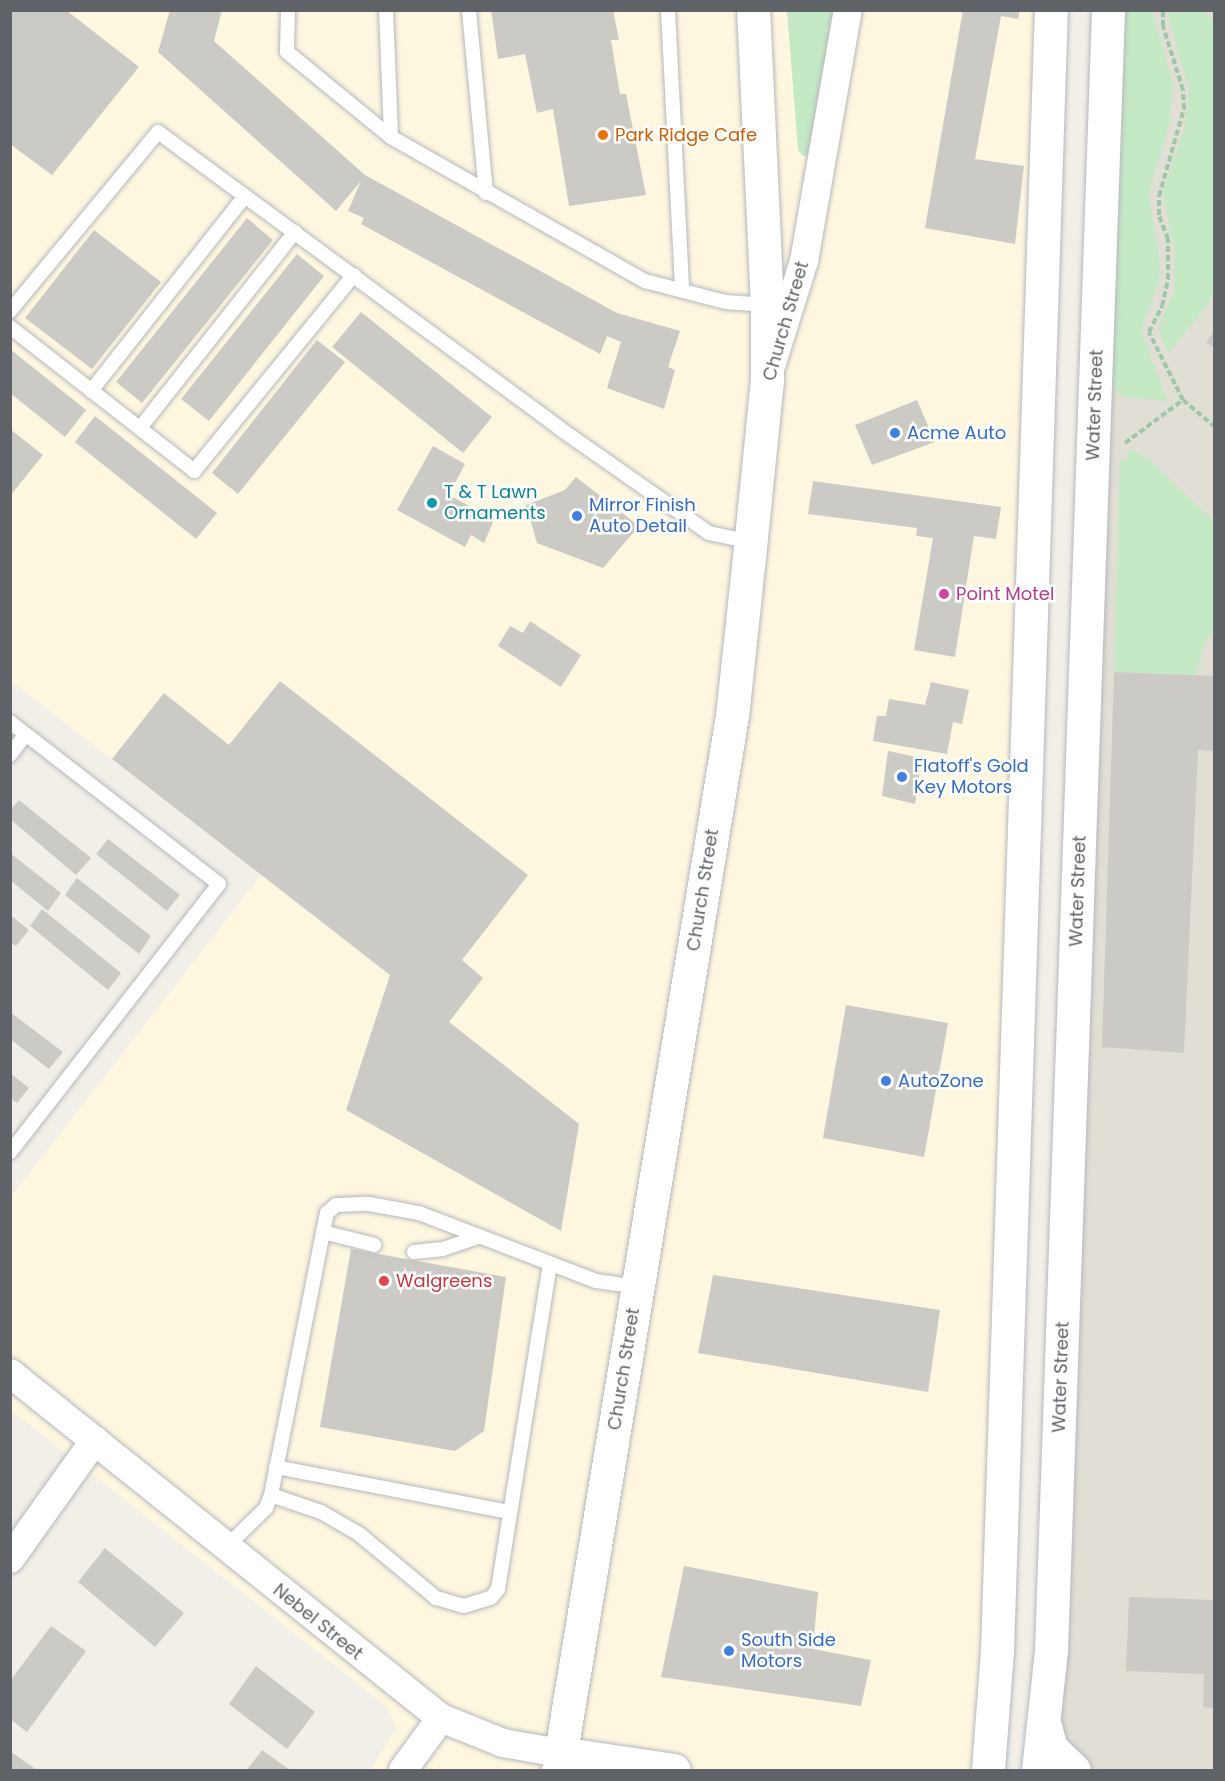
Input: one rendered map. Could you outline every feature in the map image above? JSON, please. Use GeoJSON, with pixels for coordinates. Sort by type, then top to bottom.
{"type":"FeatureCollection","features":[{"type":"Feature","properties":{"kind":"main road"},"geometry":{"type":"LineString","coordinates":[[753,10],[767,305],[767,380]]}},
{"type":"Feature","properties":{"kind":"main road"},"geometry":{"type":"LineString","coordinates":[[988,1770],[997,1651],[1051,10]]}},
{"type":"Feature","properties":{"kind":"main road","name":"Water Street"},"geometry":{"type":"LineString","coordinates":[[1038,1770],[1045,1726],[1053,1616],[1108,10]]}},
{"type":"Feature","properties":{"kind":"main road","name":"Church Street"},"geometry":{"type":"LineString","coordinates":[[559,1762],[732,716],[767,380]]}},
{"type":"Feature","properties":{"kind":"main road"},"geometry":{"type":"LineString","coordinates":[[1045,1726],[1051,1748],[1074,1770]]}},
{"type":"Feature","properties":{"kind":"main road","name":"Nebel Street"},"geometry":{"type":"LineString","coordinates":[[559,1762],[674,1770]]}},
{"type":"Feature","properties":{"kind":"street","name":"Church Street"},"geometry":{"type":"LineString","coordinates":[[767,380],[804,261],[848,10]]}},
{"type":"Feature","properties":{"kind":"street","name":"Nebel Street"},"geometry":{"type":"LineString","coordinates":[[10,1373],[441,1718],[559,1762]]}},
{"type":"Feature","properties":{"kind":"street"},"geometry":{"type":"LineString","coordinates":[[10,1559],[95,1440]]}},
{"type":"Feature","properties":{"kind":"street"},"geometry":{"type":"LineString","coordinates":[[403,1770],[441,1718]]}},
{"type":"Feature","properties":{"kind":"lane"},"geometry":{"type":"LineString","coordinates":[[288,10],[287,52],[391,137],[486,193],[645,280],[725,302],[767,305]]}},
{"type":"Feature","properties":{"kind":"lane"},"geometry":{"type":"LineString","coordinates":[[386,10],[391,137]]}},
{"type":"Feature","properties":{"kind":"lane"},"geometry":{"type":"LineString","coordinates":[[469,10],[486,193]]}},
{"type":"Feature","properties":{"kind":"lane"},"geometry":{"type":"LineString","coordinates":[[668,10],[682,290]]}},
{"type":"Feature","properties":{"kind":"lane"},"geometry":{"type":"LineString","coordinates":[[10,311],[158,132],[560,428],[709,533],[751,542]]}},
{"type":"Feature","properties":{"kind":"lane"},"geometry":{"type":"LineString","coordinates":[[92,391],[245,196]]}},
{"type":"Feature","properties":{"kind":"lane"},"geometry":{"type":"LineString","coordinates":[[140,428],[295,232]]}},
{"type":"Feature","properties":{"kind":"lane"},"geometry":{"type":"LineString","coordinates":[[10,327],[194,471],[354,275]]}},
{"type":"Feature","properties":{"kind":"lane"},"geometry":{"type":"LineString","coordinates":[[10,722],[219,884],[10,1152]]}},
{"type":"Feature","properties":{"kind":"lane"},"geometry":{"type":"LineString","coordinates":[[10,755],[26,734]]}},
{"type":"Feature","properties":{"kind":"lane"},"geometry":{"type":"LineString","coordinates":[[226,1547],[266,1508],[271,1496],[327,1214],[336,1205],[369,1204],[419,1213],[596,1281],[637,1287]]}},
{"type":"Feature","properties":{"kind":"lane"},"geometry":{"type":"LineString","coordinates":[[323,1232],[374,1245]]}},
{"type":"Feature","properties":{"kind":"lane"},"geometry":{"type":"LineString","coordinates":[[414,1252],[443,1249],[478,1237]]}},
{"type":"Feature","properties":{"kind":"lane"},"geometry":{"type":"LineString","coordinates":[[271,1496],[321,1512],[359,1534],[436,1598],[464,1606],[491,1598],[498,1589],[549,1264]]}},
{"type":"Feature","properties":{"kind":"lane"},"geometry":{"type":"LineString","coordinates":[[276,1467],[510,1512]]}},
{"type":"Feature","properties":{"kind":"path"},"geometry":{"type":"LineString","coordinates":[[1163,10],[1163,26],[1183,90],[1184,109],[1159,196],[1159,215],[1168,239],[1168,279],[1162,306],[1149,332],[1183,400],[1215,426]]}},
{"type":"Feature","properties":{"kind":"path"},"geometry":{"type":"LineString","coordinates":[[1122,445],[1183,400]]}},
{"type":"Feature","properties":{"kind":"shaded area"},"geometry":{"type":"Polygon","coordinates":[[[11,11],[1051,11],[988,1770],[370,1770],[397,1728],[386,1706],[11,1410],[10,1198],[261,875],[11,681],[11,11]]]}},
{"type":"Feature","properties":{"kind":"shaded area"},"geometry":{"type":"Polygon","coordinates":[[[1108,11],[1214,11],[1214,1770],[1074,1770],[1065,1764],[1051,1651],[1108,11]]]}},
{"type":"Feature","properties":{"kind":"green space"},"geometry":{"type":"Polygon","coordinates":[[[787,11],[838,11],[810,156],[803,156],[798,150],[787,11]]]}},
{"type":"Feature","properties":{"kind":"green space"},"geometry":{"type":"Polygon","coordinates":[[[1126,11],[1152,11],[1173,82],[1170,122],[1149,193],[1160,263],[1159,282],[1141,331],[1168,401],[1125,397],[1114,387],[1112,379],[1126,11]]]}},
{"type":"Feature","properties":{"kind":"green space"},"geometry":{"type":"Polygon","coordinates":[[[1167,11],[1202,11],[1214,21],[1214,296],[1168,354],[1158,329],[1174,290],[1175,253],[1163,193],[1185,126],[1189,90],[1167,11]]]}},
{"type":"Feature","properties":{"kind":"green space"},"geometry":{"type":"Polygon","coordinates":[[[1129,449],[1148,458],[1214,522],[1214,638],[1208,635],[1195,675],[1114,672],[1120,460],[1127,459],[1129,449]]]}},
{"type":"Feature","properties":{"kind":"building"},"geometry":{"type":"Polygon","coordinates":[[[10,10],[66,10],[139,67],[52,175],[10,144],[10,10]]]}},
{"type":"Feature","properties":{"kind":"building"},"geometry":{"type":"Polygon","coordinates":[[[170,10],[222,10],[214,41],[365,175],[617,313],[680,331],[668,367],[675,370],[664,409],[607,388],[621,342],[607,336],[600,354],[361,224],[364,218],[348,211],[361,181],[336,211],[158,52],[170,10]]]}},
{"type":"Feature","properties":{"kind":"building"},"geometry":{"type":"Polygon","coordinates":[[[491,10],[613,10],[619,40],[611,40],[620,94],[626,94],[646,195],[569,206],[553,109],[537,113],[525,54],[498,59],[491,10]]]}},
{"type":"Feature","properties":{"kind":"building"},"geometry":{"type":"Polygon","coordinates":[[[963,10],[1020,10],[1018,19],[1001,16],[975,159],[1024,166],[1015,244],[925,228],[963,10]]]}},
{"type":"Feature","properties":{"kind":"building"},"geometry":{"type":"Polygon","coordinates":[[[247,218],[273,240],[142,403],[116,382],[247,218]]]}},
{"type":"Feature","properties":{"kind":"building"},"geometry":{"type":"Polygon","coordinates":[[[94,230],[161,282],[92,369],[25,318],[94,230]]]}},
{"type":"Feature","properties":{"kind":"building"},"geometry":{"type":"Polygon","coordinates":[[[297,254],[324,276],[209,421],[181,399],[297,254]]]}},
{"type":"Feature","properties":{"kind":"building"},"geometry":{"type":"Polygon","coordinates":[[[361,312],[492,417],[463,453],[332,347],[361,312]]]}},
{"type":"Feature","properties":{"kind":"building"},"geometry":{"type":"Polygon","coordinates":[[[1214,331],[1214,348],[1206,342],[1214,331]]]}},
{"type":"Feature","properties":{"kind":"building"},"geometry":{"type":"Polygon","coordinates":[[[317,340],[345,362],[238,494],[212,473],[317,340]]]}},
{"type":"Feature","properties":{"kind":"building"},"geometry":{"type":"Polygon","coordinates":[[[10,349],[86,410],[65,437],[10,393],[10,349]]]}},
{"type":"Feature","properties":{"kind":"building","name":"Acme Auto"},"geometry":{"type":"Polygon","coordinates":[[[917,400],[935,442],[872,465],[855,425],[917,400]]]}},
{"type":"Feature","properties":{"kind":"building"},"geometry":{"type":"Polygon","coordinates":[[[95,416],[217,513],[196,539],[75,442],[95,416]]]}},
{"type":"Feature","properties":{"kind":"building"},"geometry":{"type":"Polygon","coordinates":[[[10,429],[43,455],[10,496],[10,429]]]}},
{"type":"Feature","properties":{"kind":"building","name":"T & T Lawn Ornaments"},"geometry":{"type":"Polygon","coordinates":[[[433,446],[465,464],[449,495],[494,520],[484,543],[471,535],[465,547],[397,510],[433,446]]]}},
{"type":"Feature","properties":{"kind":"building","name":"Mirror Finish Auto Detail"},"geometry":{"type":"Polygon","coordinates":[[[576,477],[639,526],[603,568],[537,543],[526,505],[565,490],[576,477]]]}},
{"type":"Feature","properties":{"kind":"building","name":"Point Motel"},"geometry":{"type":"Polygon","coordinates":[[[813,481],[1001,507],[996,539],[974,536],[955,657],[914,650],[933,538],[916,536],[917,528],[808,514],[813,481]]]}},
{"type":"Feature","properties":{"kind":"building"},"geometry":{"type":"Polygon","coordinates":[[[530,621],[581,655],[561,687],[498,646],[510,626],[523,633],[530,621]]]}},
{"type":"Feature","properties":{"kind":"building"},"geometry":{"type":"Polygon","coordinates":[[[1114,672],[1214,676],[1214,751],[1198,750],[1184,1053],[1102,1047],[1114,672]]]}},
{"type":"Feature","properties":{"kind":"building"},"geometry":{"type":"Polygon","coordinates":[[[280,681],[528,875],[462,960],[483,978],[449,1022],[579,1124],[561,1231],[346,1110],[390,975],[112,759],[164,693],[229,745],[280,681]]]}},
{"type":"Feature","properties":{"kind":"building"},"geometry":{"type":"Polygon","coordinates":[[[931,682],[969,690],[962,724],[953,722],[947,754],[873,741],[877,716],[886,716],[889,699],[925,705],[931,682]]]}},
{"type":"Feature","properties":{"kind":"building","name":"Flatoff's Gold Key Motors"},"geometry":{"type":"Polygon","coordinates":[[[888,751],[922,758],[915,804],[882,796],[888,751]]]}},
{"type":"Feature","properties":{"kind":"building"},"geometry":{"type":"Polygon","coordinates":[[[19,800],[91,858],[76,875],[10,819],[10,810],[19,800]]]}},
{"type":"Feature","properties":{"kind":"building"},"geometry":{"type":"Polygon","coordinates":[[[108,839],[180,895],[167,911],[96,854],[108,839]]]}},
{"type":"Feature","properties":{"kind":"building"},"geometry":{"type":"Polygon","coordinates":[[[10,853],[61,893],[48,911],[10,880],[10,853]]]}},
{"type":"Feature","properties":{"kind":"building"},"geometry":{"type":"Polygon","coordinates":[[[77,878],[151,936],[139,954],[65,895],[77,878]]]}},
{"type":"Feature","properties":{"kind":"building"},"geometry":{"type":"Polygon","coordinates":[[[42,909],[121,973],[108,990],[30,926],[42,909]]]}},
{"type":"Feature","properties":{"kind":"building"},"geometry":{"type":"Polygon","coordinates":[[[10,915],[29,930],[16,946],[10,942],[10,915]]]}},
{"type":"Feature","properties":{"kind":"building","name":"AutoZone"},"geometry":{"type":"Polygon","coordinates":[[[846,1005],[948,1023],[924,1157],[823,1138],[846,1005]]]}},
{"type":"Feature","properties":{"kind":"building"},"geometry":{"type":"Polygon","coordinates":[[[10,1012],[63,1052],[49,1069],[10,1039],[10,1012]]]}},
{"type":"Feature","properties":{"kind":"building"},"geometry":{"type":"Polygon","coordinates":[[[10,1073],[29,1088],[17,1103],[10,1098],[10,1073]]]}},
{"type":"Feature","properties":{"kind":"building","name":"Walgreens"},"geometry":{"type":"Polygon","coordinates":[[[351,1249],[506,1277],[484,1431],[455,1451],[320,1427],[351,1249]]]}},
{"type":"Feature","properties":{"kind":"building"},"geometry":{"type":"Polygon","coordinates":[[[713,1275],[940,1310],[928,1392],[698,1353],[713,1275]]]}},
{"type":"Feature","properties":{"kind":"building"},"geometry":{"type":"Polygon","coordinates":[[[105,1548],[184,1613],[155,1647],[78,1582],[105,1548]]]}},
{"type":"Feature","properties":{"kind":"building"},"geometry":{"type":"Polygon","coordinates":[[[684,1566],[818,1592],[813,1649],[871,1660],[861,1706],[661,1677],[684,1566]]]}},
{"type":"Feature","properties":{"kind":"building"},"geometry":{"type":"Polygon","coordinates":[[[1129,1597],[1214,1600],[1214,1708],[1203,1707],[1204,1674],[1126,1671],[1129,1597]]]}},
{"type":"Feature","properties":{"kind":"building"},"geometry":{"type":"Polygon","coordinates":[[[51,1626],[86,1651],[27,1732],[10,1719],[10,1681],[51,1626]]]}},
{"type":"Feature","properties":{"kind":"building"},"geometry":{"type":"Polygon","coordinates":[[[256,1666],[315,1712],[287,1749],[229,1704],[256,1666]]]}},
{"type":"Feature","properties":{"kind":"building"},"geometry":{"type":"Polygon","coordinates":[[[262,1750],[290,1770],[247,1770],[262,1750]]]}},
{"type":"Feature","properties":{"kind":"building"},"geometry":{"type":"Polygon","coordinates":[[[10,1751],[37,1770],[10,1770],[10,1751]]]}},
{"type":"Feature","properties":{"kind":"place","name":"Park Ridge Cafe"},"geometry":{"type":"Point","coordinates":[603,135]}},
{"type":"Feature","properties":{"kind":"place","name":"Acme Auto"},"geometry":{"type":"Point","coordinates":[895,433]}},
{"type":"Feature","properties":{"kind":"place","name":"T & T Lawn Ornaments"},"geometry":{"type":"Point","coordinates":[432,503]}},
{"type":"Feature","properties":{"kind":"place","name":"Mirror Finish Auto Detail"},"geometry":{"type":"Point","coordinates":[577,516]}},
{"type":"Feature","properties":{"kind":"place","name":"Point Motel"},"geometry":{"type":"Point","coordinates":[944,594]}},
{"type":"Feature","properties":{"kind":"place","name":"Flatoff's Gold Key Motors"},"geometry":{"type":"Point","coordinates":[902,777]}},
{"type":"Feature","properties":{"kind":"place","name":"AutoZone"},"geometry":{"type":"Point","coordinates":[886,1081]}},
{"type":"Feature","properties":{"kind":"place","name":"Walgreens"},"geometry":{"type":"Point","coordinates":[384,1281]}},
{"type":"Feature","properties":{"kind":"place","name":"South Side Motors"},"geometry":{"type":"Point","coordinates":[729,1651]}}]}
